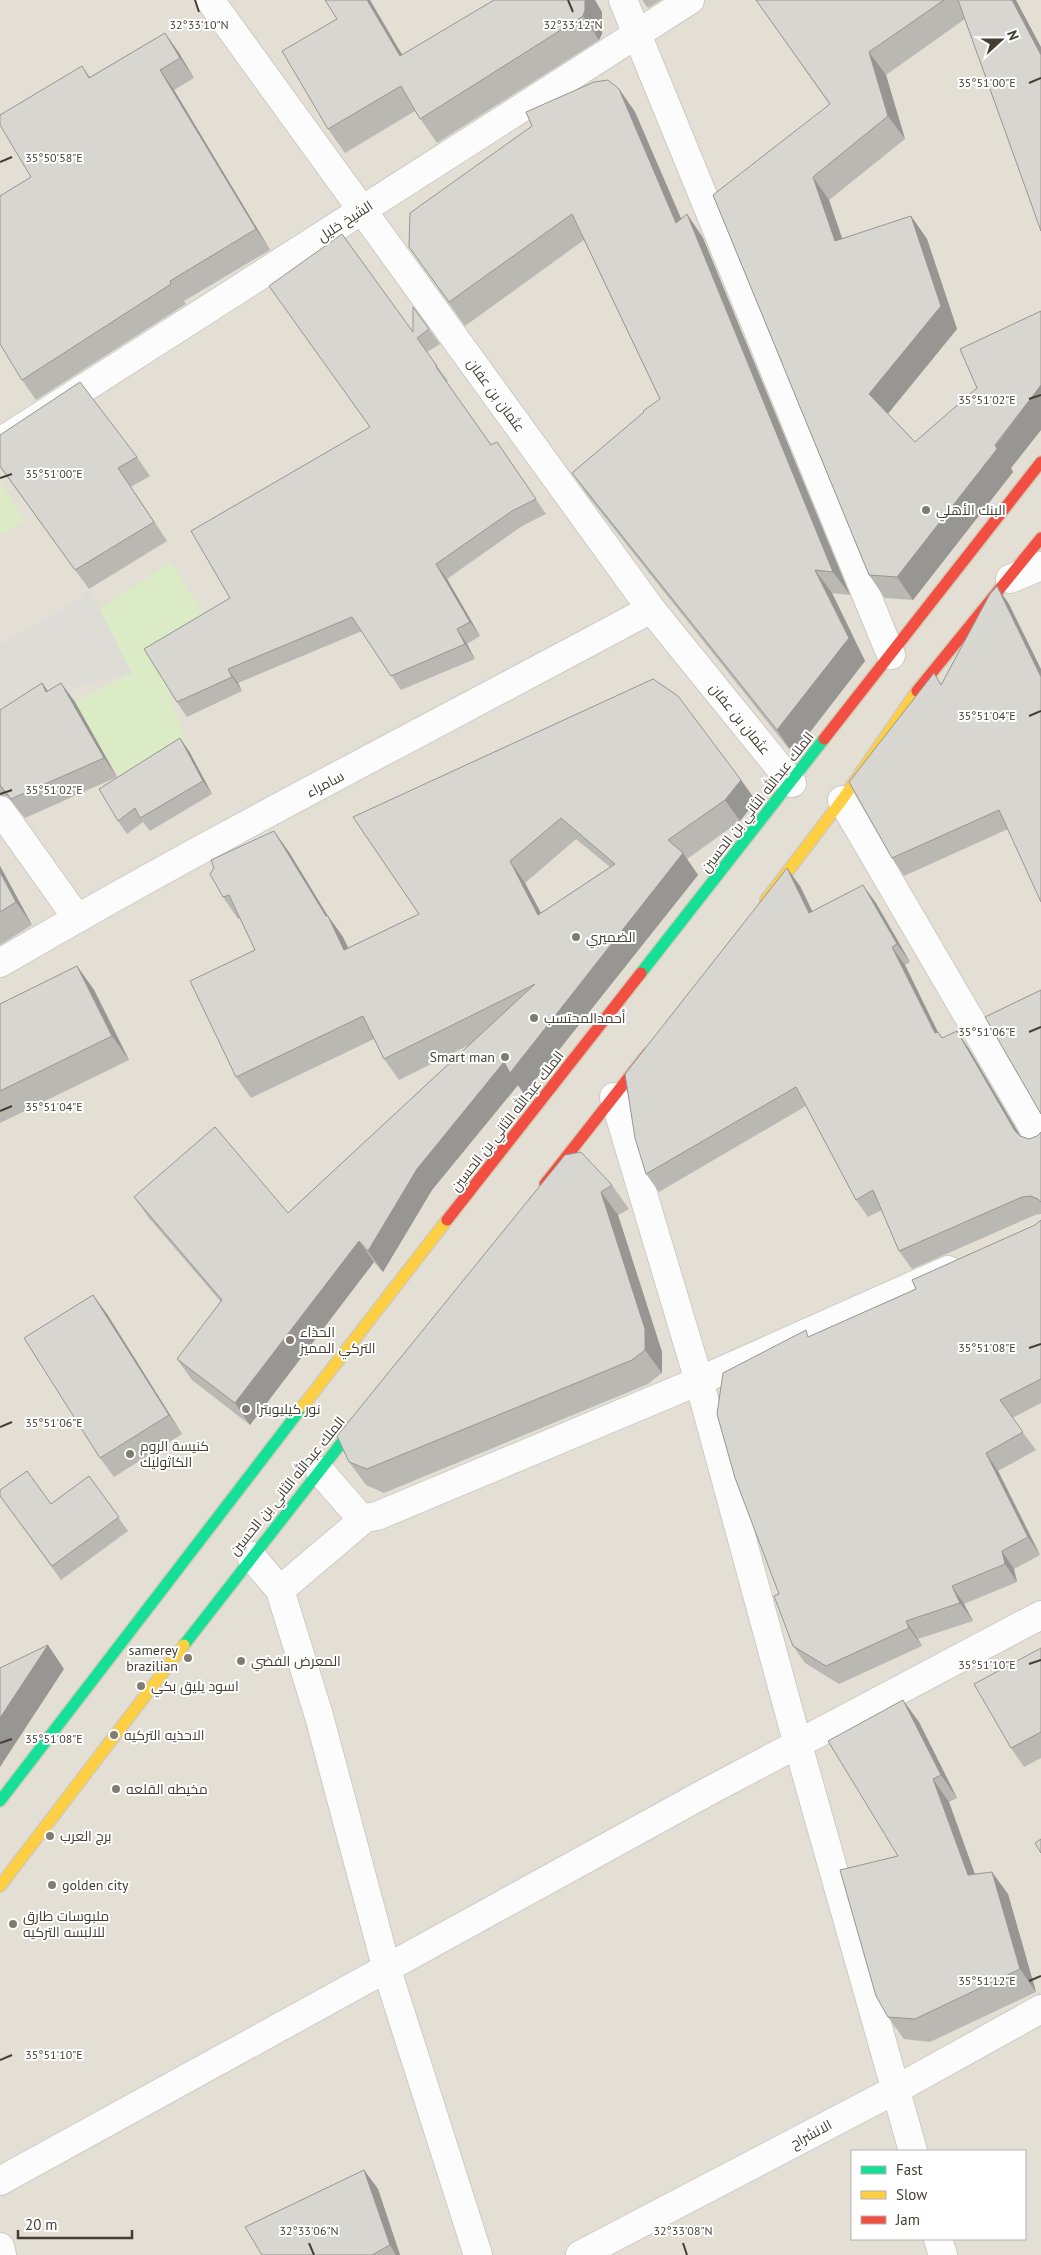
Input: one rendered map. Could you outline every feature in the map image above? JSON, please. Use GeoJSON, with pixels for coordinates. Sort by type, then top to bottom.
{"type":"FeatureCollection","features":[{"type":"Feature","properties":{"kind":"main road","name":"الملك عبدالله الثاني بن الحسين"},"geometry":{"type":"LineString","coordinates":[[0,1801],[356,1337],[792,783],[1041,462]]}},
{"type":"Feature","properties":{"kind":"main road"},"geometry":{"type":"LineString","coordinates":[[758,909],[842,800],[924,681],[1010,579],[1041,538]]}},
{"type":"Feature","properties":{"kind":"main road"},"geometry":{"type":"LineString","coordinates":[[536,1195],[656,1042]]}},
{"type":"Feature","properties":{"kind":"main road","name":"الملك عبدالله الثاني بن الحسين"},"geometry":{"type":"LineString","coordinates":[[0,1886],[250,1556],[374,1402]]}},
{"type":"Feature","properties":{"kind":"street","name":"عثمان بن عفان"},"geometry":{"type":"LineString","coordinates":[[210,0],[651,609],[792,783]]}},
{"type":"Feature","properties":{"kind":"street"},"geometry":{"type":"LineString","coordinates":[[623,0],[891,654]]}},
{"type":"Feature","properties":{"kind":"street","name":"الشيخ خليل"},"geometry":{"type":"LineString","coordinates":[[0,442],[690,0]]}},
{"type":"Feature","properties":{"kind":"street"},"geometry":{"type":"LineString","coordinates":[[1010,579],[1041,566]]}},
{"type":"Feature","properties":{"kind":"street","name":"سامراء"},"geometry":{"type":"LineString","coordinates":[[0,963],[77,918],[651,609]]}},
{"type":"Feature","properties":{"kind":"street"},"geometry":{"type":"LineString","coordinates":[[842,800],[1041,1141]]}},
{"type":"Feature","properties":{"kind":"street"},"geometry":{"type":"LineString","coordinates":[[0,810],[77,918]]}},
{"type":"Feature","properties":{"kind":"street"},"geometry":{"type":"LineString","coordinates":[[614,1097],[699,1381],[798,1745],[913,2150]]}},
{"type":"Feature","properties":{"kind":"street"},"geometry":{"type":"LineString","coordinates":[[280,1590],[365,1518],[377,1516],[699,1381],[969,1261]]}},
{"type":"Feature","properties":{"kind":"street"},"geometry":{"type":"LineString","coordinates":[[320,1471],[349,1506],[365,1518]]}},
{"type":"Feature","properties":{"kind":"street"},"geometry":{"type":"LineString","coordinates":[[250,1556],[280,1590],[319,1716],[387,1970],[478,2255]]}},
{"type":"Feature","properties":{"kind":"street"},"geometry":{"type":"LineString","coordinates":[[0,2181],[387,1970],[707,1792],[1041,1615]]}},
{"type":"Feature","properties":{"kind":"street","name":"الانشراح"},"geometry":{"type":"LineString","coordinates":[[580,2255],[895,2090],[1041,2009]]}},
{"type":"Feature","properties":{"kind":"street"},"geometry":{"type":"LineString","coordinates":[[938,2240],[943,2255]]}},
{"type":"Feature","properties":{"kind":"street"},"geometry":{"type":"LineString","coordinates":[[0,2247],[2,2255]]}},
{"type":"Feature","properties":{"kind":"shaded area"},"geometry":{"type":"Polygon","coordinates":[[[0,0],[1041,0],[1041,2255],[0,2255],[0,0]]]}},
{"type":"Feature","properties":{"kind":"shaded area"},"geometry":{"type":"Polygon","coordinates":[[[89,589],[132,673],[77,687],[0,738],[0,644],[75,602],[89,589]]]}},
{"type":"Feature","properties":{"kind":"green space"},"geometry":{"type":"Polygon","coordinates":[[[0,481],[25,521],[0,535],[0,481]]]}},
{"type":"Feature","properties":{"kind":"green space"},"geometry":{"type":"Polygon","coordinates":[[[171,562],[213,629],[166,682],[189,751],[129,789],[99,745],[75,702],[131,673],[100,609],[171,562]]]}},
{"type":"Feature","properties":{"kind":"building"},"geometry":{"type":"Polygon","coordinates":[[[325,0],[367,0],[400,56],[494,0],[585,0],[585,10],[583,16],[420,119],[401,86],[328,129],[282,51],[337,19],[325,0]]]}},
{"type":"Feature","properties":{"kind":"building"},"geometry":{"type":"Polygon","coordinates":[[[756,0],[944,0],[869,52],[888,116],[813,177],[835,241],[911,216],[941,306],[869,394],[915,442],[977,388],[960,349],[1041,311],[1041,385],[995,445],[997,449],[897,577],[869,575],[713,195],[830,104],[756,0]]]}},
{"type":"Feature","properties":{"kind":"building"},"geometry":{"type":"Polygon","coordinates":[[[958,0],[1012,0],[1041,55],[1041,231],[958,0]]]}},
{"type":"Feature","properties":{"kind":"building"},"geometry":{"type":"Polygon","coordinates":[[[165,33],[180,58],[160,70],[256,229],[170,281],[171,284],[22,380],[0,344],[0,196],[31,177],[0,125],[0,115],[82,66],[89,78],[165,33]]]}},
{"type":"Feature","properties":{"kind":"building"},"geometry":{"type":"Polygon","coordinates":[[[608,80],[619,89],[676,223],[687,214],[833,572],[815,570],[849,638],[777,730],[572,473],[643,411],[660,399],[572,214],[449,302],[409,247],[410,213],[532,126],[526,112],[594,82],[608,80]]]}},
{"type":"Feature","properties":{"kind":"building"},"geometry":{"type":"Polygon","coordinates":[[[342,234],[413,332],[413,307],[429,329],[417,338],[491,445],[497,442],[536,499],[512,511],[436,564],[470,622],[457,629],[465,644],[391,676],[352,617],[228,669],[232,677],[177,702],[144,649],[230,598],[191,531],[370,427],[269,286],[342,234]]]}},
{"type":"Feature","properties":{"kind":"building"},"geometry":{"type":"Polygon","coordinates":[[[80,382],[137,457],[118,468],[154,522],[75,570],[0,466],[0,435],[80,382]]]}},
{"type":"Feature","properties":{"kind":"building"},"geometry":{"type":"Polygon","coordinates":[[[997,586],[1041,677],[1041,902],[999,810],[892,858],[849,782],[934,673],[941,685],[990,594],[997,586]]]}},
{"type":"Feature","properties":{"kind":"building"},"geometry":{"type":"Polygon","coordinates":[[[653,679],[678,696],[741,780],[725,800],[668,840],[683,853],[510,1073],[504,1062],[417,1169],[368,1251],[359,1241],[235,1403],[177,1359],[222,1300],[134,1197],[215,1127],[288,1213],[535,984],[384,1059],[363,1016],[236,1077],[190,981],[255,950],[229,895],[223,897],[210,874],[214,868],[211,860],[274,831],[326,916],[328,916],[344,950],[419,914],[353,817],[653,679]],[[561,818],[510,861],[538,915],[615,864],[561,818]]]}},
{"type":"Feature","properties":{"kind":"building"},"geometry":{"type":"Polygon","coordinates":[[[42,683],[46,692],[61,683],[104,758],[11,799],[0,785],[0,710],[42,683]]]}},
{"type":"Feature","properties":{"kind":"building"},"geometry":{"type":"Polygon","coordinates":[[[180,738],[203,781],[140,818],[135,808],[118,821],[99,789],[180,738]]]}},
{"type":"Feature","properties":{"kind":"building"},"geometry":{"type":"Polygon","coordinates":[[[787,868],[809,913],[863,885],[897,944],[892,947],[935,1033],[938,1032],[942,1038],[957,1031],[1015,1131],[1020,1136],[1029,1139],[1041,1132],[1041,1202],[1031,1196],[1022,1197],[899,1251],[873,1190],[856,1200],[796,1087],[646,1174],[635,1138],[625,1074],[787,868]]]}},
{"type":"Feature","properties":{"kind":"building"},"geometry":{"type":"Polygon","coordinates":[[[0,872],[16,902],[0,912],[0,872]]]}},
{"type":"Feature","properties":{"kind":"building"},"geometry":{"type":"Polygon","coordinates":[[[77,966],[112,1036],[0,1091],[0,1004],[77,966]]]}},
{"type":"Feature","properties":{"kind":"building"},"geometry":{"type":"Polygon","coordinates":[[[1041,990],[1041,1114],[985,1017],[1041,990]]]}},
{"type":"Feature","properties":{"kind":"building"},"geometry":{"type":"Polygon","coordinates":[[[581,1152],[612,1185],[601,1192],[645,1329],[645,1350],[632,1360],[367,1469],[349,1462],[337,1436],[565,1155],[581,1152]]]}},
{"type":"Feature","properties":{"kind":"building"},"geometry":{"type":"Polygon","coordinates":[[[1041,1220],[1041,1379],[1000,1400],[1023,1432],[986,1453],[1028,1537],[1002,1551],[1005,1564],[952,1586],[960,1603],[906,1621],[909,1628],[826,1666],[793,1646],[774,1596],[779,1594],[735,1478],[717,1414],[723,1373],[806,1330],[808,1337],[916,1289],[912,1280],[1035,1225],[1041,1220]]]}},
{"type":"Feature","properties":{"kind":"building"},"geometry":{"type":"Polygon","coordinates":[[[93,1295],[169,1415],[100,1458],[24,1338],[93,1295]]]}},
{"type":"Feature","properties":{"kind":"building"},"geometry":{"type":"Polygon","coordinates":[[[27,1471],[51,1504],[89,1476],[119,1517],[52,1566],[0,1496],[0,1490],[27,1471]]]}},
{"type":"Feature","properties":{"kind":"building"},"geometry":{"type":"Polygon","coordinates":[[[48,1645],[0,1718],[0,1668],[48,1645]]]}},
{"type":"Feature","properties":{"kind":"building"},"geometry":{"type":"Polygon","coordinates":[[[1041,1648],[1041,1732],[1011,1748],[974,1684],[1041,1648]]]}},
{"type":"Feature","properties":{"kind":"building"},"geometry":{"type":"Polygon","coordinates":[[[903,1700],[941,1775],[933,1779],[968,1875],[992,1872],[1020,1969],[915,2019],[888,2017],[876,1996],[840,1870],[898,1856],[828,1741],[903,1700]]]}},
{"type":"Feature","properties":{"kind":"building"},"geometry":{"type":"Polygon","coordinates":[[[1041,1839],[1041,1853],[1035,1843],[1041,1839]]]}},
{"type":"Feature","properties":{"kind":"building"},"geometry":{"type":"Polygon","coordinates":[[[364,2170],[390,2245],[372,2255],[262,2255],[245,2227],[364,2170]]]}},
{"type":"Feature","properties":{"kind":"traffic: fast"},"geometry":{"type":"LineString","coordinates":[[641,973],[824,739]]}},
{"type":"Feature","properties":{"kind":"traffic: fast"},"geometry":{"type":"LineString","coordinates":[[0,1801],[303,1406]]}},
{"type":"Feature","properties":{"kind":"traffic: fast"},"geometry":{"type":"LineString","coordinates":[[184,1645],[364,1414]]}},
{"type":"Feature","properties":{"kind":"traffic: slow"},"geometry":{"type":"LineString","coordinates":[[766,900],[842,800],[917,691]]}},
{"type":"Feature","properties":{"kind":"traffic: slow"},"geometry":{"type":"LineString","coordinates":[[303,1406],[447,1220]]}},
{"type":"Feature","properties":{"kind":"traffic: slow"},"geometry":{"type":"LineString","coordinates":[[0,1886],[184,1645]]}},
{"type":"Feature","properties":{"kind":"traffic: jam"},"geometry":{"type":"LineString","coordinates":[[824,739],[1041,462]]}},
{"type":"Feature","properties":{"kind":"traffic: jam"},"geometry":{"type":"LineString","coordinates":[[917,691],[1041,538]]}},
{"type":"Feature","properties":{"kind":"traffic: jam"},"geometry":{"type":"LineString","coordinates":[[447,1220],[641,973]]}},
{"type":"Feature","properties":{"kind":"traffic: jam"},"geometry":{"type":"LineString","coordinates":[[545,1184],[648,1053]]}},
{"type":"Feature","properties":{"kind":"place","name":"البنك الأهلي"},"geometry":{"type":"Point","coordinates":[926,510]}},
{"type":"Feature","properties":{"kind":"place","name":"الضميري"},"geometry":{"type":"Point","coordinates":[576,937]}},
{"type":"Feature","properties":{"kind":"place","name":"أحمدالمحتسب"},"geometry":{"type":"Point","coordinates":[534,1018]}},
{"type":"Feature","properties":{"kind":"place","name":"Smart man"},"geometry":{"type":"Point","coordinates":[505,1057]}},
{"type":"Feature","properties":{"kind":"place","name":"الحذاء التركي المميز"},"geometry":{"type":"Point","coordinates":[290,1340]}},
{"type":"Feature","properties":{"kind":"place","name":"نور كيليوبترا"},"geometry":{"type":"Point","coordinates":[246,1409]}},
{"type":"Feature","properties":{"kind":"place","name":"كنيسة الروم الكاثوليك"},"geometry":{"type":"Point","coordinates":[130,1454]}},
{"type":"Feature","properties":{"kind":"place","name":"samerey brazilian"},"geometry":{"type":"Point","coordinates":[188,1658]}},
{"type":"Feature","properties":{"kind":"place","name":"المعرض الفضي"},"geometry":{"type":"Point","coordinates":[241,1661]}},
{"type":"Feature","properties":{"kind":"place","name":"اسود يليق بكي"},"geometry":{"type":"Point","coordinates":[141,1686]}},
{"type":"Feature","properties":{"kind":"place","name":"الاحذيه التركيه"},"geometry":{"type":"Point","coordinates":[114,1735]}},
{"type":"Feature","properties":{"kind":"place","name":"مخيطه القلعه"},"geometry":{"type":"Point","coordinates":[116,1789]}},
{"type":"Feature","properties":{"kind":"place","name":"برج العرب"},"geometry":{"type":"Point","coordinates":[50,1836]}},
{"type":"Feature","properties":{"kind":"place","name":"golden city"},"geometry":{"type":"Point","coordinates":[52,1885]}},
{"type":"Feature","properties":{"kind":"place","name":"ملبوسات طارق للالبسه التركيه"},"geometry":{"type":"Point","coordinates":[13,1924]}}]}
